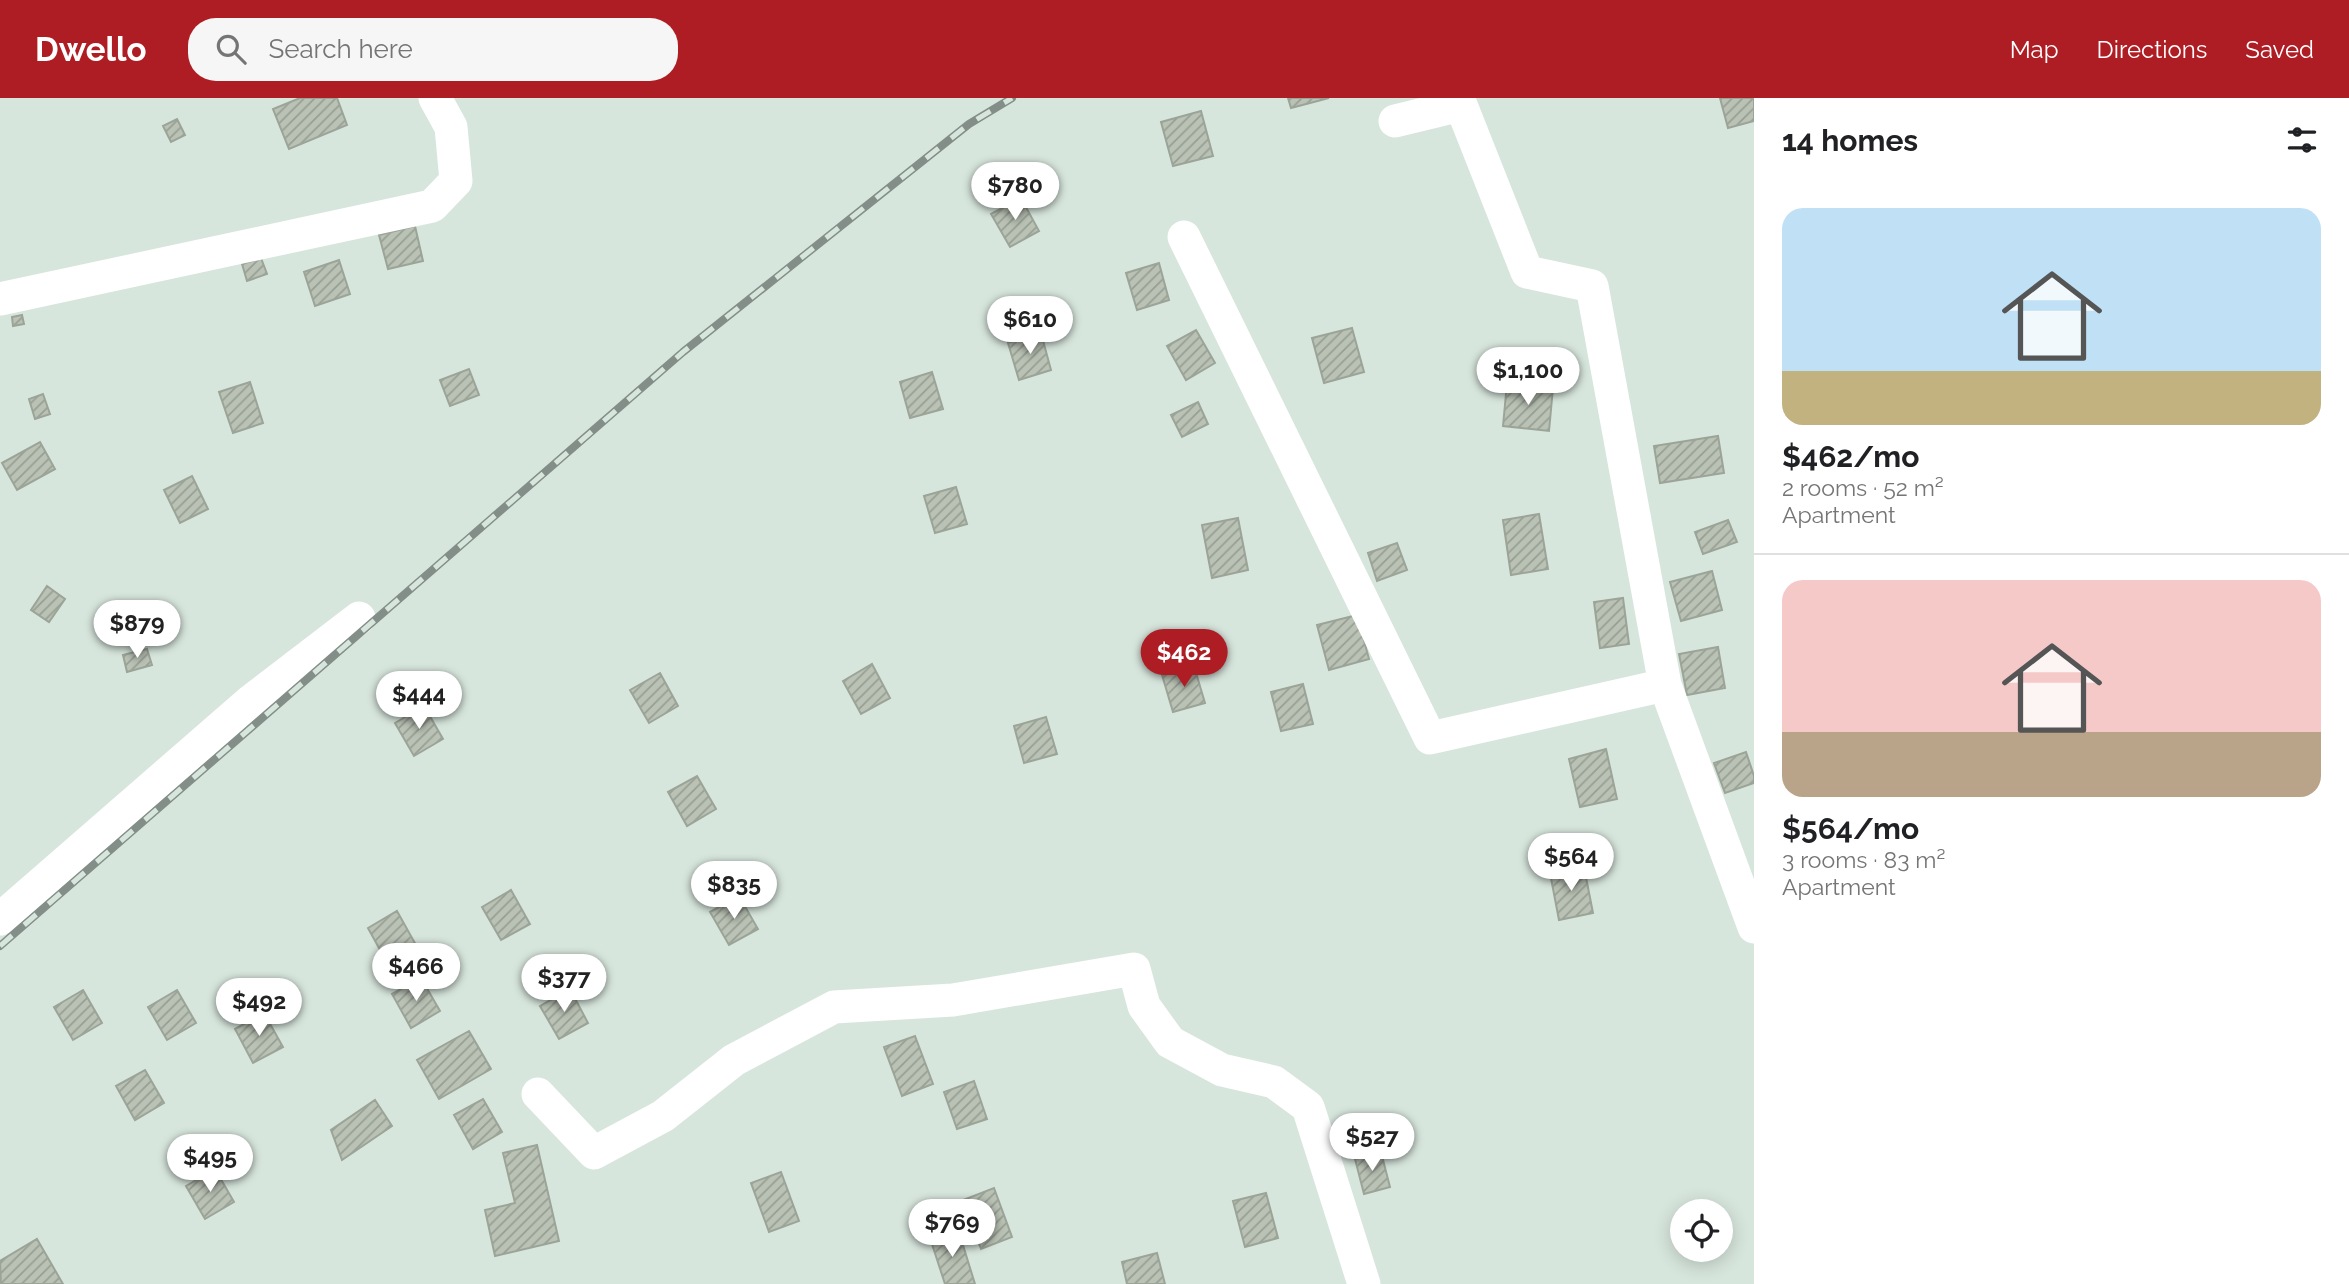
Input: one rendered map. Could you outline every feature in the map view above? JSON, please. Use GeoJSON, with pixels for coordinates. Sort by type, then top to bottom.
{"type":"FeatureCollection","features":[{"type":"Feature","properties":{"kind":"street"},"geometry":{"type":"LineString","coordinates":[[0,299],[432,206],[456,181],[452,127],[435,98]]}},
{"type":"Feature","properties":{"kind":"street"},"geometry":{"type":"LineString","coordinates":[[1395,121],[1461,105],[1527,272],[1592,286],[1665,685],[1754,927]]}},
{"type":"Feature","properties":{"kind":"street"},"geometry":{"type":"LineString","coordinates":[[1184,237],[1430,738],[1665,685]]}},
{"type":"Feature","properties":{"kind":"street"},"geometry":{"type":"LineString","coordinates":[[0,919],[252,700],[359,618]]}},
{"type":"Feature","properties":{"kind":"street"},"geometry":{"type":"LineString","coordinates":[[538,1094],[594,1153],[663,1116],[734,1060],[834,1007],[953,1000],[1133,968],[1144,1006],[1170,1042],[1222,1070],[1274,1082],[1308,1107],[1364,1284]]}},
{"type":"Feature","properties":{"kind":"building"},"geometry":{"type":"Polygon","coordinates":[[[300,98],[337,98],[347,125],[289,149],[273,109],[300,98]]]}},
{"type":"Feature","properties":{"kind":"building"},"geometry":{"type":"Polygon","coordinates":[[[1288,98],[1329,98],[1291,108],[1288,98]]]}},
{"type":"Feature","properties":{"kind":"building"},"geometry":{"type":"Polygon","coordinates":[[[1720,98],[1754,98],[1754,121],[1728,128],[1720,98]]]}},
{"type":"Feature","properties":{"kind":"building"},"geometry":{"type":"Polygon","coordinates":[[[1201,111],[1213,156],[1173,166],[1161,122],[1201,111]]]}},
{"type":"Feature","properties":{"kind":"building"},"geometry":{"type":"Polygon","coordinates":[[[177,119],[185,135],[171,142],[163,126],[177,119]]]}},
{"type":"Feature","properties":{"kind":"building"},"geometry":{"type":"Polygon","coordinates":[[[1021,198],[1039,231],[1010,247],[991,214],[1021,198]]]}},
{"type":"Feature","properties":{"kind":"building"},"geometry":{"type":"Polygon","coordinates":[[[415,226],[423,261],[388,269],[379,235],[415,226]]]}},
{"type":"Feature","properties":{"kind":"building"},"geometry":{"type":"Polygon","coordinates":[[[261,258],[267,274],[247,281],[242,264],[261,258]]]}},
{"type":"Feature","properties":{"kind":"building"},"geometry":{"type":"Polygon","coordinates":[[[339,260],[350,294],[315,306],[304,272],[339,260]]]}},
{"type":"Feature","properties":{"kind":"building"},"geometry":{"type":"Polygon","coordinates":[[[1159,263],[1169,300],[1137,310],[1126,273],[1159,263]]]}},
{"type":"Feature","properties":{"kind":"building"},"geometry":{"type":"Polygon","coordinates":[[[22,315],[24,324],[13,326],[12,317],[22,315]]]}},
{"type":"Feature","properties":{"kind":"building"},"geometry":{"type":"Polygon","coordinates":[[[1352,328],[1364,372],[1324,383],[1312,338],[1352,328]]]}},
{"type":"Feature","properties":{"kind":"building"},"geometry":{"type":"Polygon","coordinates":[[[1196,330],[1215,363],[1186,380],[1167,346],[1196,330]]]}},
{"type":"Feature","properties":{"kind":"building"},"geometry":{"type":"Polygon","coordinates":[[[1041,333],[1051,370],[1019,380],[1008,343],[1041,333]]]}},
{"type":"Feature","properties":{"kind":"building"},"geometry":{"type":"Polygon","coordinates":[[[469,369],[479,395],[450,406],[440,380],[469,369]]]}},
{"type":"Feature","properties":{"kind":"building"},"geometry":{"type":"Polygon","coordinates":[[[932,372],[943,409],[910,418],[900,382],[932,372]]]}},
{"type":"Feature","properties":{"kind":"building"},"geometry":{"type":"Polygon","coordinates":[[[250,382],[263,423],[233,433],[219,392],[250,382]]]}},
{"type":"Feature","properties":{"kind":"building"},"geometry":{"type":"Polygon","coordinates":[[[1507,383],[1553,388],[1549,431],[1503,426],[1507,383]]]}},
{"type":"Feature","properties":{"kind":"building"},"geometry":{"type":"Polygon","coordinates":[[[43,394],[50,414],[35,419],[29,399],[43,394]]]}},
{"type":"Feature","properties":{"kind":"building"},"geometry":{"type":"Polygon","coordinates":[[[1198,402],[1208,424],[1182,437],[1171,415],[1198,402]]]}},
{"type":"Feature","properties":{"kind":"building"},"geometry":{"type":"Polygon","coordinates":[[[1718,436],[1724,473],[1660,483],[1654,446],[1718,436]]]}},
{"type":"Feature","properties":{"kind":"building"},"geometry":{"type":"Polygon","coordinates":[[[40,442],[55,469],[17,490],[2,463],[40,442]]]}},
{"type":"Feature","properties":{"kind":"building"},"geometry":{"type":"Polygon","coordinates":[[[192,476],[208,509],[180,523],[164,490],[192,476]]]}},
{"type":"Feature","properties":{"kind":"building"},"geometry":{"type":"Polygon","coordinates":[[[956,487],[967,524],[935,533],[924,496],[956,487]]]}},
{"type":"Feature","properties":{"kind":"building"},"geometry":{"type":"Polygon","coordinates":[[[1539,514],[1548,569],[1511,575],[1503,520],[1539,514]]]}},
{"type":"Feature","properties":{"kind":"building"},"geometry":{"type":"Polygon","coordinates":[[[1238,518],[1248,570],[1212,578],[1202,525],[1238,518]]]}},
{"type":"Feature","properties":{"kind":"building"},"geometry":{"type":"Polygon","coordinates":[[[1728,520],[1737,542],[1703,554],[1695,532],[1728,520]]]}},
{"type":"Feature","properties":{"kind":"building"},"geometry":{"type":"Polygon","coordinates":[[[1397,543],[1407,570],[1377,581],[1368,553],[1397,543]]]}},
{"type":"Feature","properties":{"kind":"building"},"geometry":{"type":"Polygon","coordinates":[[[1712,571],[1722,610],[1681,621],[1670,582],[1712,571]]]}},
{"type":"Feature","properties":{"kind":"building"},"geometry":{"type":"Polygon","coordinates":[[[47,586],[65,599],[49,622],[31,610],[47,586]]]}},
{"type":"Feature","properties":{"kind":"building"},"geometry":{"type":"Polygon","coordinates":[[[1623,598],[1629,644],[1600,648],[1594,602],[1623,598]]]}},
{"type":"Feature","properties":{"kind":"building"},"geometry":{"type":"Polygon","coordinates":[[[1357,615],[1369,659],[1329,670],[1317,625],[1357,615]]]}},
{"type":"Feature","properties":{"kind":"building"},"geometry":{"type":"Polygon","coordinates":[[[1718,647],[1725,688],[1687,695],[1679,654],[1718,647]]]}},
{"type":"Feature","properties":{"kind":"building"},"geometry":{"type":"Polygon","coordinates":[[[147,649],[152,665],[127,672],[123,655],[147,649]]]}},
{"type":"Feature","properties":{"kind":"building"},"geometry":{"type":"Polygon","coordinates":[[[872,664],[890,698],[861,714],[843,681],[872,664]]]}},
{"type":"Feature","properties":{"kind":"building"},"geometry":{"type":"Polygon","coordinates":[[[1194,666],[1205,703],[1173,712],[1162,675],[1194,666]]]}},
{"type":"Feature","properties":{"kind":"building"},"geometry":{"type":"Polygon","coordinates":[[[660,673],[678,706],[649,723],[630,690],[660,673]]]}},
{"type":"Feature","properties":{"kind":"building"},"geometry":{"type":"Polygon","coordinates":[[[1303,684],[1313,724],[1281,731],[1271,692],[1303,684]]]}},
{"type":"Feature","properties":{"kind":"building"},"geometry":{"type":"Polygon","coordinates":[[[424,706],[443,739],[414,756],[395,723],[424,706]]]}},
{"type":"Feature","properties":{"kind":"building"},"geometry":{"type":"Polygon","coordinates":[[[1046,717],[1057,754],[1024,763],[1014,726],[1046,717]]]}},
{"type":"Feature","properties":{"kind":"building"},"geometry":{"type":"Polygon","coordinates":[[[1606,749],[1617,799],[1580,807],[1569,759],[1606,749]]]}},
{"type":"Feature","properties":{"kind":"building"},"geometry":{"type":"Polygon","coordinates":[[[1746,752],[1754,783],[1725,793],[1714,763],[1746,752]]]}},
{"type":"Feature","properties":{"kind":"building"},"geometry":{"type":"Polygon","coordinates":[[[697,776],[716,809],[687,826],[668,792],[697,776]]]}},
{"type":"Feature","properties":{"kind":"building"},"geometry":{"type":"Polygon","coordinates":[[[1584,867],[1593,913],[1559,920],[1550,873],[1584,867]]]}},
{"type":"Feature","properties":{"kind":"building"},"geometry":{"type":"Polygon","coordinates":[[[511,890],[530,924],[501,940],[482,907],[511,890]]]}},
{"type":"Feature","properties":{"kind":"building"},"geometry":{"type":"Polygon","coordinates":[[[739,896],[758,929],[729,945],[710,912],[739,896]]]}},
{"type":"Feature","properties":{"kind":"building"},"geometry":{"type":"Polygon","coordinates":[[[397,911],[416,945],[386,961],[368,928],[397,911]]]}},
{"type":"Feature","properties":{"kind":"building"},"geometry":{"type":"Polygon","coordinates":[[[421,978],[440,1011],[411,1028],[392,994],[421,978]]]}},
{"type":"Feature","properties":{"kind":"building"},"geometry":{"type":"Polygon","coordinates":[[[570,989],[588,1023],[559,1039],[540,1006],[570,989]]]}},
{"type":"Feature","properties":{"kind":"building"},"geometry":{"type":"Polygon","coordinates":[[[83,990],[102,1023],[73,1040],[54,1007],[83,990]]]}},
{"type":"Feature","properties":{"kind":"building"},"geometry":{"type":"Polygon","coordinates":[[[177,990],[196,1023],[167,1040],[148,1007],[177,990]]]}},
{"type":"Feature","properties":{"kind":"building"},"geometry":{"type":"Polygon","coordinates":[[[264,1013],[283,1047],[253,1063],[235,1029],[264,1013]]]}},
{"type":"Feature","properties":{"kind":"building"},"geometry":{"type":"Polygon","coordinates":[[[469,1031],[491,1069],[439,1099],[417,1060],[469,1031]]]}},
{"type":"Feature","properties":{"kind":"building"},"geometry":{"type":"Polygon","coordinates":[[[915,1036],[933,1084],[902,1096],[884,1047],[915,1036]]]}},
{"type":"Feature","properties":{"kind":"building"},"geometry":{"type":"Polygon","coordinates":[[[145,1070],[164,1103],[135,1120],[116,1086],[145,1070]]]}},
{"type":"Feature","properties":{"kind":"building"},"geometry":{"type":"Polygon","coordinates":[[[974,1081],[987,1119],[957,1129],[944,1092],[974,1081]]]}},
{"type":"Feature","properties":{"kind":"building"},"geometry":{"type":"Polygon","coordinates":[[[483,1099],[502,1132],[473,1149],[454,1115],[483,1099]]]}},
{"type":"Feature","properties":{"kind":"building"},"geometry":{"type":"Polygon","coordinates":[[[375,1100],[392,1126],[342,1160],[331,1130],[375,1100]]]}},
{"type":"Feature","properties":{"kind":"building"},"geometry":{"type":"Polygon","coordinates":[[[537,1145],[559,1241],[495,1256],[485,1210],[515,1203],[503,1153],[537,1145]]]}},
{"type":"Feature","properties":{"kind":"building"},"geometry":{"type":"Polygon","coordinates":[[[1381,1152],[1390,1187],[1364,1194],[1355,1159],[1381,1152]]]}},
{"type":"Feature","properties":{"kind":"building"},"geometry":{"type":"Polygon","coordinates":[[[215,1169],[234,1202],[205,1219],[186,1186],[215,1169]]]}},
{"type":"Feature","properties":{"kind":"building"},"geometry":{"type":"Polygon","coordinates":[[[781,1172],[799,1221],[769,1232],[751,1183],[781,1172]]]}},
{"type":"Feature","properties":{"kind":"building"},"geometry":{"type":"Polygon","coordinates":[[[994,1188],[1012,1237],[981,1249],[963,1200],[994,1188]]]}},
{"type":"Feature","properties":{"kind":"building"},"geometry":{"type":"Polygon","coordinates":[[[1266,1193],[1278,1238],[1245,1247],[1233,1201],[1266,1193]]]}},
{"type":"Feature","properties":{"kind":"building"},"geometry":{"type":"Polygon","coordinates":[[[958,1229],[975,1284],[945,1284],[930,1238],[958,1229]]]}},
{"type":"Feature","properties":{"kind":"building"},"geometry":{"type":"Polygon","coordinates":[[[37,1239],[63,1284],[1,1284],[0,1261],[37,1239]]]}},
{"type":"Feature","properties":{"kind":"building"},"geometry":{"type":"Polygon","coordinates":[[[1157,1253],[1165,1284],[1127,1284],[1122,1262],[1157,1253]]]}},
{"type":"Feature","properties":{"kind":"railway"},"geometry":{"type":"LineString","coordinates":[[0,946],[683,352],[969,124],[1012,98]]}}]}
